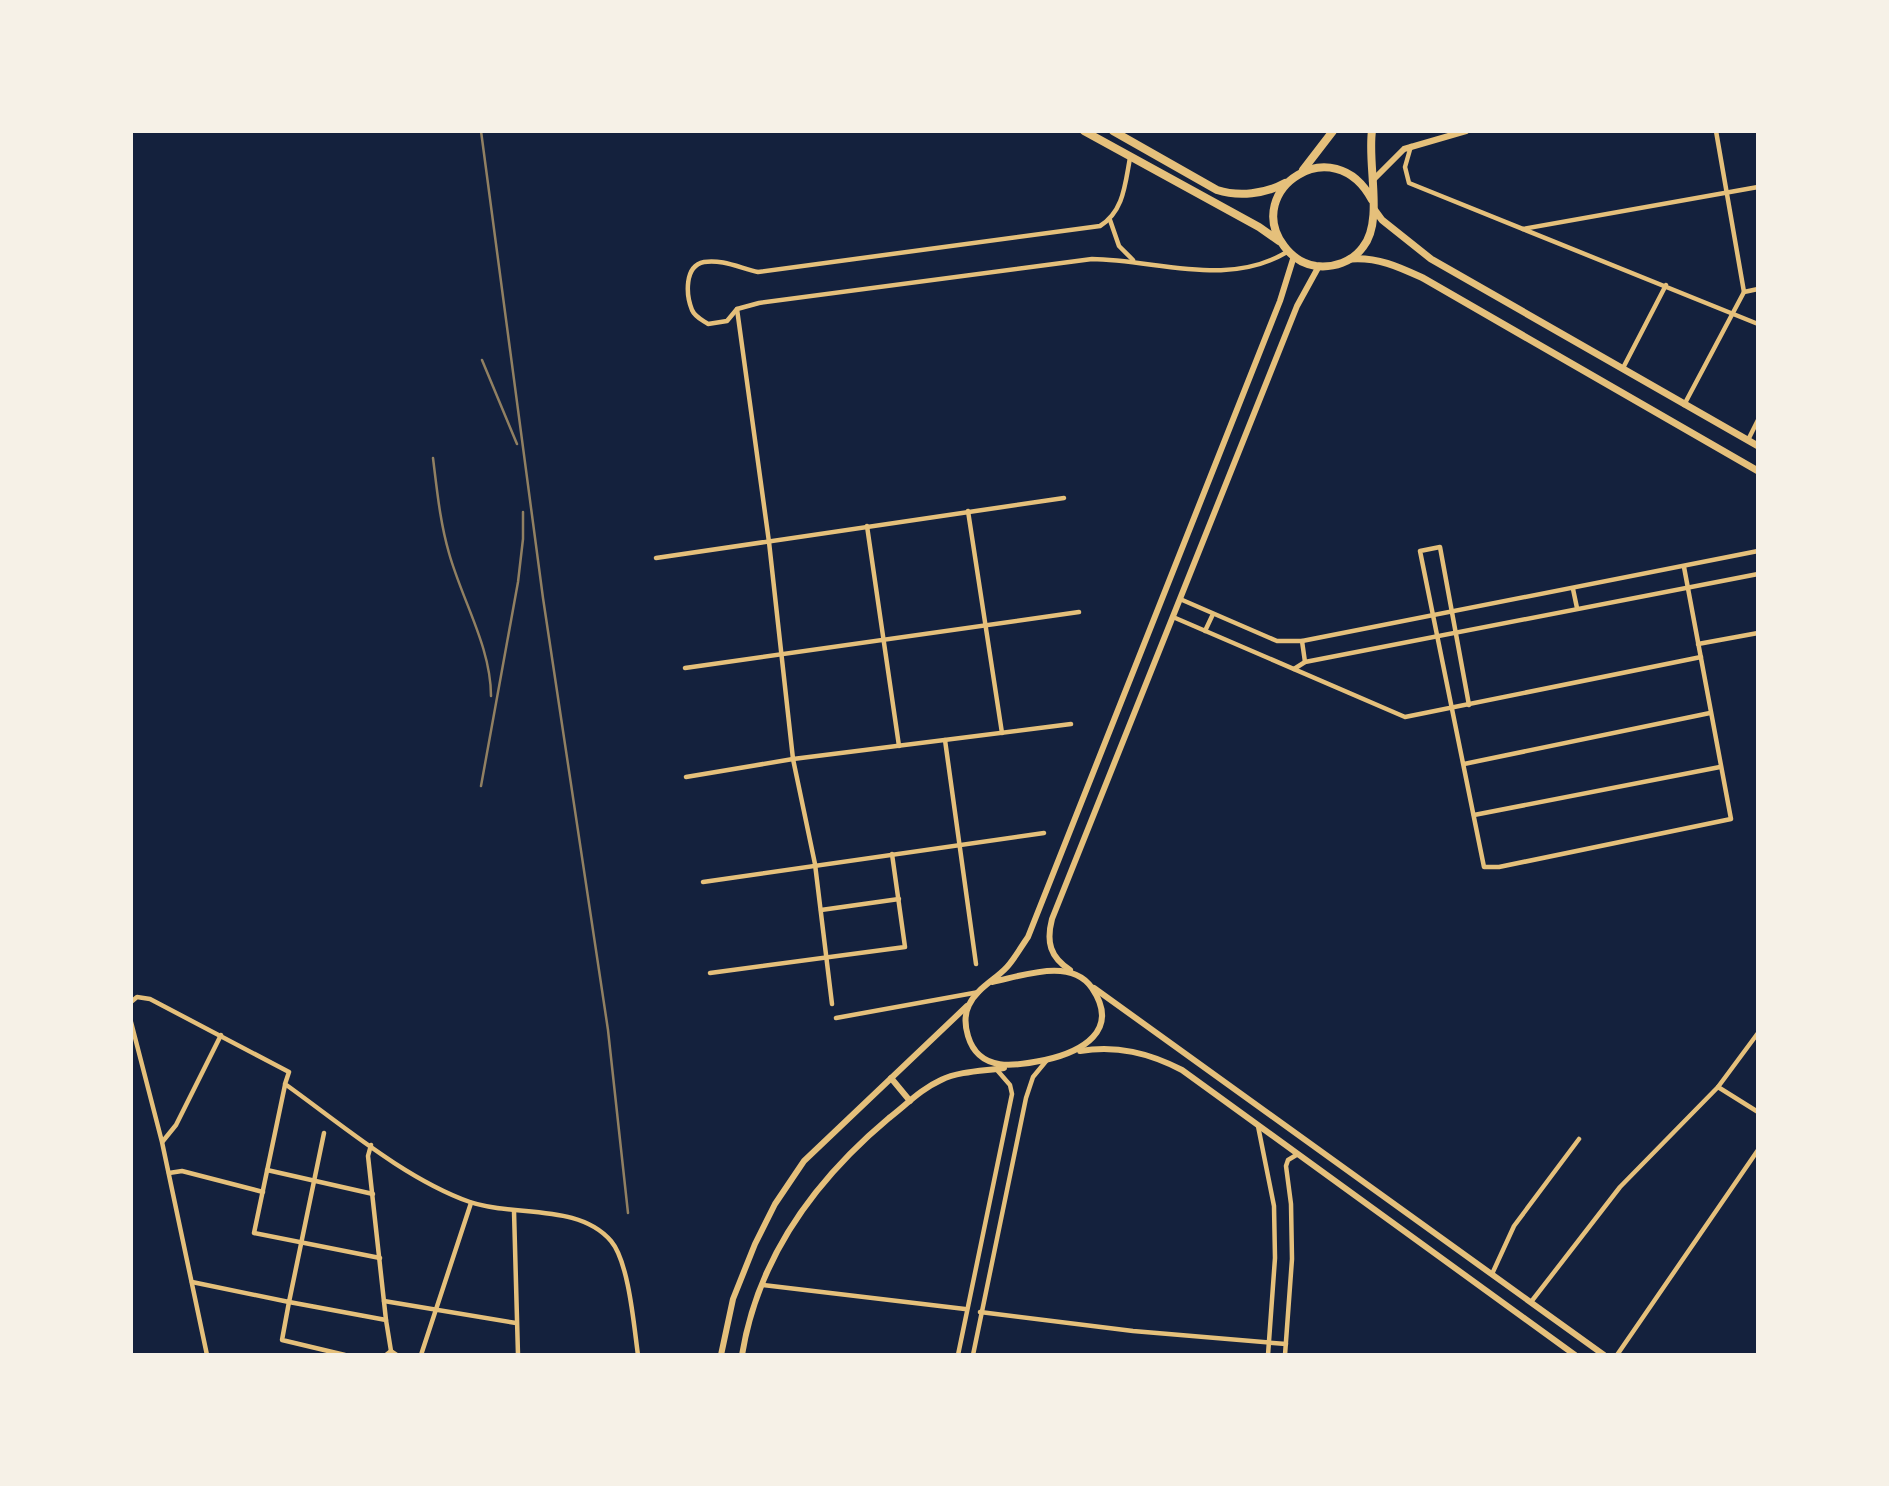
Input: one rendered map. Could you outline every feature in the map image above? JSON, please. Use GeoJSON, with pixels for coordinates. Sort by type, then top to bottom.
{"type":"FeatureCollection","features":[{"type":"Feature","properties":{"kind":"highway"},"geometry":{"type":"LineString","coordinates":[[1084,131],[1259,227],[1282,243]]}},
{"type":"Feature","properties":{"kind":"highway"},"geometry":{"type":"LineString","coordinates":[[1113,131],[1217,190],[1229,194],[1260,192],[1276,188],[1291,179],[1302,172],[1333,131]]}},
{"type":"Feature","properties":{"kind":"highway"},"geometry":{"type":"LineString","coordinates":[[1291,179],[1276,203],[1276,230],[1282,243],[1291,254],[1319,266],[1330,266],[1351,259],[1367,242],[1372,232],[1372,131]]}},
{"type":"Feature","properties":{"kind":"highway"},"geometry":{"type":"LineString","coordinates":[[1302,172],[1330,167],[1343,170],[1356,177],[1373,205]]}},
{"type":"Feature","properties":{"kind":"main road"},"geometry":{"type":"LineString","coordinates":[[1371,182],[1390,161],[1411,146],[1466,131]]}},
{"type":"Feature","properties":{"kind":"main road"},"geometry":{"type":"LineString","coordinates":[[1373,205],[1382,220],[1432,259],[1758,446]]}},
{"type":"Feature","properties":{"kind":"main road"},"geometry":{"type":"LineString","coordinates":[[721,1355],[733,1299],[775,1204],[804,1161],[1007,967],[1028,937],[1280,301],[1291,254]]}},
{"type":"Feature","properties":{"kind":"main road"},"geometry":{"type":"LineString","coordinates":[[1351,259],[1367,258],[1392,263],[1423,278],[1758,471]]}},
{"type":"Feature","properties":{"kind":"main road"},"geometry":{"type":"LineString","coordinates":[[1319,266],[1297,306],[1052,919],[1048,937],[1051,950],[1059,963],[1090,986],[1604,1355]]}},
{"type":"Feature","properties":{"kind":"main road"},"geometry":{"type":"LineString","coordinates":[[1149,631],[1164,638]]}},
{"type":"Feature","properties":{"kind":"main road"},"geometry":{"type":"LineString","coordinates":[[992,982],[1060,970],[1074,974]]}},
{"type":"Feature","properties":{"kind":"main road"},"geometry":{"type":"LineString","coordinates":[[1078,1051],[1089,1044],[1100,1024],[1097,997],[1090,986]]}},
{"type":"Feature","properties":{"kind":"main road"},"geometry":{"type":"LineString","coordinates":[[969,1005],[965,1017],[967,1032],[978,1054],[990,1062],[1016,1066]]}},
{"type":"Feature","properties":{"kind":"main road"},"geometry":{"type":"LineString","coordinates":[[742,1355],[753,1307],[795,1219],[821,1182],[852,1149],[910,1101],[943,1078],[1047,1060],[1078,1051],[1114,1048],[1162,1059],[1182,1070],[1575,1355]]}},
{"type":"Feature","properties":{"kind":"main road"},"geometry":{"type":"LineString","coordinates":[[891,1078],[910,1101]]}},
{"type":"Feature","properties":{"kind":"street"},"geometry":{"type":"LineString","coordinates":[[1684,405],[1744,292],[1716,131]]}},
{"type":"Feature","properties":{"kind":"street"},"geometry":{"type":"LineString","coordinates":[[1411,146],[1405,167],[1409,183],[1758,324]]}},
{"type":"Feature","properties":{"kind":"street"},"geometry":{"type":"LineString","coordinates":[[1130,158],[1121,202],[1110,219],[1100,226],[758,272],[719,261],[700,262],[692,270],[688,281],[692,309],[697,317],[708,324],[727,321],[737,309],[1093,259],[1187,270],[1243,269],[1258,267],[1291,254]]}},
{"type":"Feature","properties":{"kind":"street"},"geometry":{"type":"LineString","coordinates":[[1522,229],[1758,187]]}},
{"type":"Feature","properties":{"kind":"street"},"geometry":{"type":"LineString","coordinates":[[1110,219],[1119,246],[1135,262]]}},
{"type":"Feature","properties":{"kind":"street"},"geometry":{"type":"LineString","coordinates":[[1623,369],[1666,285]]}},
{"type":"Feature","properties":{"kind":"street"},"geometry":{"type":"LineString","coordinates":[[1744,292],[1758,289]]}},
{"type":"Feature","properties":{"kind":"street"},"geometry":{"type":"LineString","coordinates":[[737,309],[769,542],[793,759],[815,864],[832,1004]]}},
{"type":"Feature","properties":{"kind":"street"},"geometry":{"type":"LineString","coordinates":[[1748,440],[1758,420]]}},
{"type":"Feature","properties":{"kind":"street"},"geometry":{"type":"LineString","coordinates":[[656,558],[1064,498]]}},
{"type":"Feature","properties":{"kind":"street"},"geometry":{"type":"LineString","coordinates":[[968,511],[1002,733]]}},
{"type":"Feature","properties":{"kind":"street"},"geometry":{"type":"LineString","coordinates":[[867,526],[899,746]]}},
{"type":"Feature","properties":{"kind":"street"},"geometry":{"type":"LineString","coordinates":[[1469,705],[1440,547],[1420,551],[1446,692],[1453,708],[1484,867],[1499,867],[1731,819],[1684,567]]}},
{"type":"Feature","properties":{"kind":"street"},"geometry":{"type":"LineString","coordinates":[[1180,599],[1277,641],[1302,642],[1758,551]]}},
{"type":"Feature","properties":{"kind":"street"},"geometry":{"type":"LineString","coordinates":[[1294,669],[1305,662],[1758,573]]}},
{"type":"Feature","properties":{"kind":"street"},"geometry":{"type":"LineString","coordinates":[[1573,589],[1577,608]]}},
{"type":"Feature","properties":{"kind":"street"},"geometry":{"type":"LineString","coordinates":[[685,668],[1079,612]]}},
{"type":"Feature","properties":{"kind":"street"},"geometry":{"type":"LineString","coordinates":[[1205,631],[1213,614]]}},
{"type":"Feature","properties":{"kind":"street"},"geometry":{"type":"LineString","coordinates":[[1172,617],[1405,717],[1701,657]]}},
{"type":"Feature","properties":{"kind":"street"},"geometry":{"type":"LineString","coordinates":[[1698,644],[1758,634]]}},
{"type":"Feature","properties":{"kind":"street"},"geometry":{"type":"LineString","coordinates":[[1302,642],[1305,662]]}},
{"type":"Feature","properties":{"kind":"street"},"geometry":{"type":"LineString","coordinates":[[1464,764],[1710,713]]}},
{"type":"Feature","properties":{"kind":"street"},"geometry":{"type":"LineString","coordinates":[[687,777],[793,759],[1071,724]]}},
{"type":"Feature","properties":{"kind":"street"},"geometry":{"type":"LineString","coordinates":[[945,740],[962,844],[976,964]]}},
{"type":"Feature","properties":{"kind":"street"},"geometry":{"type":"LineString","coordinates":[[1474,815],[1720,767]]}},
{"type":"Feature","properties":{"kind":"street"},"geometry":{"type":"LineString","coordinates":[[702,882],[1044,833]]}},
{"type":"Feature","properties":{"kind":"street"},"geometry":{"type":"LineString","coordinates":[[710,972],[905,947],[892,853]]}},
{"type":"Feature","properties":{"kind":"street"},"geometry":{"type":"LineString","coordinates":[[821,910],[899,899]]}},
{"type":"Feature","properties":{"kind":"street"},"geometry":{"type":"LineString","coordinates":[[836,1017],[980,991]]}},
{"type":"Feature","properties":{"kind":"street"},"geometry":{"type":"LineString","coordinates":[[131,1002],[137,997],[150,999],[289,1072],[254,1233],[380,1258]]}},
{"type":"Feature","properties":{"kind":"street"},"geometry":{"type":"LineString","coordinates":[[131,1022],[162,1142],[207,1355]]}},
{"type":"Feature","properties":{"kind":"street"},"geometry":{"type":"LineString","coordinates":[[1531,1302],[1620,1187],[1718,1087],[1758,1033]]}},
{"type":"Feature","properties":{"kind":"street"},"geometry":{"type":"LineString","coordinates":[[162,1142],[176,1125],[221,1035]]}},
{"type":"Feature","properties":{"kind":"street"},"geometry":{"type":"LineString","coordinates":[[973,1355],[1026,1098],[1033,1077],[1047,1060]]}},
{"type":"Feature","properties":{"kind":"street"},"geometry":{"type":"LineString","coordinates":[[958,1355],[965,1309],[1012,1094],[1010,1085],[996,1069]]}},
{"type":"Feature","properties":{"kind":"street"},"geometry":{"type":"LineString","coordinates":[[285,1084],[436,1187],[471,1202],[568,1218],[596,1226],[614,1243],[623,1269],[638,1355]]}},
{"type":"Feature","properties":{"kind":"street"},"geometry":{"type":"LineString","coordinates":[[1718,1087],[1758,1112]]}},
{"type":"Feature","properties":{"kind":"street"},"geometry":{"type":"LineString","coordinates":[[1258,1125],[1273,1206],[1275,1258],[1268,1355]]}},
{"type":"Feature","properties":{"kind":"street"},"geometry":{"type":"LineString","coordinates":[[324,1133],[282,1340],[345,1355]]}},
{"type":"Feature","properties":{"kind":"street"},"geometry":{"type":"LineString","coordinates":[[1492,1274],[1514,1226],[1579,1139]]}},
{"type":"Feature","properties":{"kind":"street"},"geometry":{"type":"LineString","coordinates":[[371,1145],[368,1156],[389,1353],[397,1355]]}},
{"type":"Feature","properties":{"kind":"street"},"geometry":{"type":"LineString","coordinates":[[1617,1355],[1758,1150]]}},
{"type":"Feature","properties":{"kind":"street"},"geometry":{"type":"LineString","coordinates":[[1285,1355],[1292,1259],[1286,1166],[1288,1160],[1298,1154]]}},
{"type":"Feature","properties":{"kind":"street"},"geometry":{"type":"LineString","coordinates":[[267,1170],[373,1194]]}},
{"type":"Feature","properties":{"kind":"street"},"geometry":{"type":"LineString","coordinates":[[169,1173],[182,1171],[263,1192]]}},
{"type":"Feature","properties":{"kind":"street"},"geometry":{"type":"LineString","coordinates":[[421,1355],[471,1202]]}},
{"type":"Feature","properties":{"kind":"street"},"geometry":{"type":"LineString","coordinates":[[514,1211],[518,1355]]}},
{"type":"Feature","properties":{"kind":"street"},"geometry":{"type":"LineString","coordinates":[[191,1282],[386,1321]]}},
{"type":"Feature","properties":{"kind":"street"},"geometry":{"type":"LineString","coordinates":[[763,1284],[965,1309]]}},
{"type":"Feature","properties":{"kind":"street"},"geometry":{"type":"LineString","coordinates":[[384,1301],[516,1323]]}},
{"type":"Feature","properties":{"kind":"street"},"geometry":{"type":"LineString","coordinates":[[980,1312],[1286,1344]]}},
{"type":"Feature","properties":{"kind":"railway"},"geometry":{"type":"LineString","coordinates":[[481,131],[543,598],[608,1030],[628,1213]]}},
{"type":"Feature","properties":{"kind":"railway"},"geometry":{"type":"LineString","coordinates":[[482,360],[517,444]]}},
{"type":"Feature","properties":{"kind":"railway"},"geometry":{"type":"LineString","coordinates":[[433,458],[446,541],[481,642],[490,678],[491,696]]}},
{"type":"Feature","properties":{"kind":"railway"},"geometry":{"type":"LineString","coordinates":[[481,786],[518,582],[523,512]]}}]}
